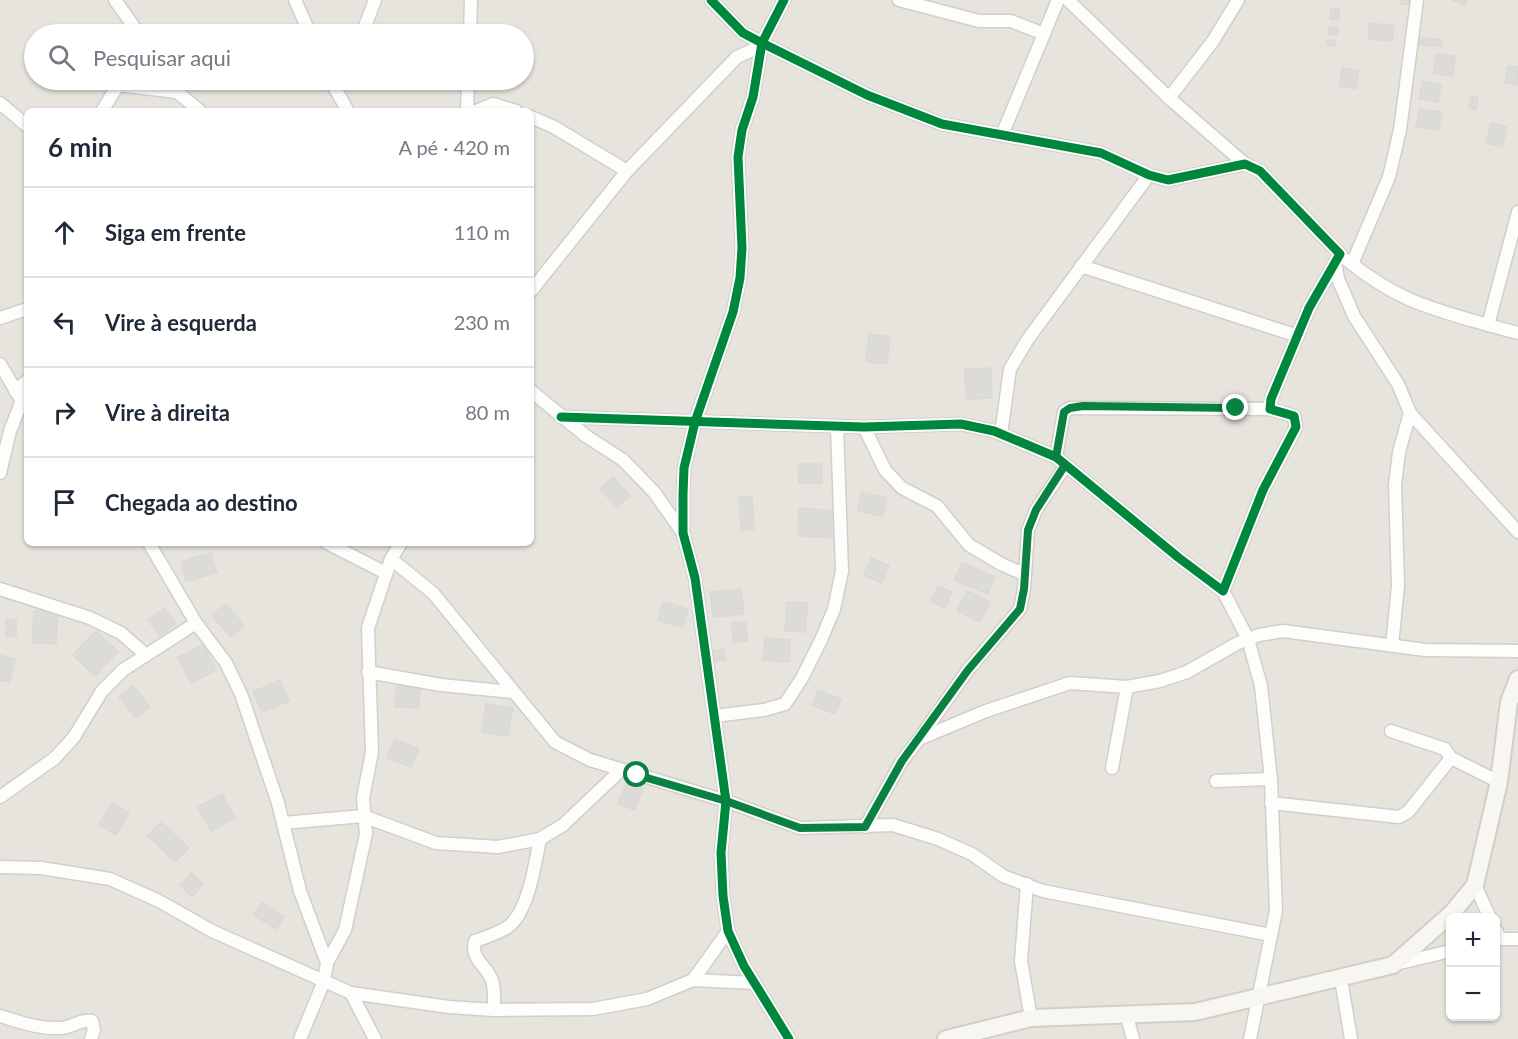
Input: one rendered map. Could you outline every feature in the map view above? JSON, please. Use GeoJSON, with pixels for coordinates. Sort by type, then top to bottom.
{"type":"FeatureCollection","features":[{"type":"Feature","properties":{"kind":"street"},"geometry":{"type":"LineString","coordinates":[[115,0],[132,24]]}},
{"type":"Feature","properties":{"kind":"street"},"geometry":{"type":"LineString","coordinates":[[295,0],[306,24]]}},
{"type":"Feature","properties":{"kind":"street"},"geometry":{"type":"LineString","coordinates":[[366,24],[375,0]]}},
{"type":"Feature","properties":{"kind":"street"},"geometry":{"type":"LineString","coordinates":[[470,24],[471,0]]}},
{"type":"Feature","properties":{"kind":"street"},"geometry":{"type":"LineString","coordinates":[[711,0],[743,33],[761,45],[867,95],[942,124],[1101,153],[1149,175],[1168,180],[1245,164]]}},
{"type":"Feature","properties":{"kind":"street"},"geometry":{"type":"LineString","coordinates":[[784,0],[761,45],[753,97],[742,130],[738,158],[742,248],[740,278],[734,312],[695,422],[684,468],[683,533],[695,578],[726,801],[720,853],[728,931],[755,983],[789,1039]]}},
{"type":"Feature","properties":{"kind":"street"},"geometry":{"type":"LineString","coordinates":[[899,0],[979,21],[1011,21],[1044,34]]}},
{"type":"Feature","properties":{"kind":"street"},"geometry":{"type":"LineString","coordinates":[[1002,135],[1058,0]]}},
{"type":"Feature","properties":{"kind":"street"},"geometry":{"type":"LineString","coordinates":[[1068,0],[1169,98],[1245,164],[1260,171],[1338,258],[1352,264],[1389,292],[1424,307],[1518,333]]}},
{"type":"Feature","properties":{"kind":"street"},"geometry":{"type":"LineString","coordinates":[[1169,98],[1213,41],[1238,0]]}},
{"type":"Feature","properties":{"kind":"street"},"geometry":{"type":"LineString","coordinates":[[1352,264],[1389,177],[1401,130],[1417,0]]}},
{"type":"Feature","properties":{"kind":"street"},"geometry":{"type":"LineString","coordinates":[[534,287],[627,171],[736,57],[761,45]]}},
{"type":"Feature","properties":{"kind":"street"},"geometry":{"type":"LineString","coordinates":[[104,108],[115,90]]}},
{"type":"Feature","properties":{"kind":"street"},"geometry":{"type":"LineString","coordinates":[[160,90],[177,92],[196,108]]}},
{"type":"Feature","properties":{"kind":"street"},"geometry":{"type":"LineString","coordinates":[[337,90],[346,108]]}},
{"type":"Feature","properties":{"kind":"street"},"geometry":{"type":"LineString","coordinates":[[467,108],[468,90]]}},
{"type":"Feature","properties":{"kind":"street"},"geometry":{"type":"LineString","coordinates":[[0,104],[24,124]]}},
{"type":"Feature","properties":{"kind":"street"},"geometry":{"type":"LineString","coordinates":[[483,108],[492,104],[506,108]]}},
{"type":"Feature","properties":{"kind":"street"},"geometry":{"type":"LineString","coordinates":[[534,118],[554,127],[627,171]]}},
{"type":"Feature","properties":{"kind":"street"},"geometry":{"type":"LineString","coordinates":[[1001,434],[1010,369],[1028,339],[1149,175]]}},
{"type":"Feature","properties":{"kind":"street"},"geometry":{"type":"LineString","coordinates":[[1488,325],[1508,258],[1518,212]]}},
{"type":"Feature","properties":{"kind":"street"},"geometry":{"type":"LineString","coordinates":[[1270,409],[1273,394],[1309,308],[1338,258]]}},
{"type":"Feature","properties":{"kind":"street"},"geometry":{"type":"LineString","coordinates":[[1338,258],[1338,279],[1354,316],[1398,384],[1410,413],[1518,532]]}},
{"type":"Feature","properties":{"kind":"street"},"geometry":{"type":"LineString","coordinates":[[1082,266],[1298,336]]}},
{"type":"Feature","properties":{"kind":"street"},"geometry":{"type":"LineString","coordinates":[[0,318],[24,310]]}},
{"type":"Feature","properties":{"kind":"street"},"geometry":{"type":"LineString","coordinates":[[0,364],[24,406],[10,431],[0,474]]}},
{"type":"Feature","properties":{"kind":"street"},"geometry":{"type":"LineString","coordinates":[[15,391],[24,384]]}},
{"type":"Feature","properties":{"kind":"street"},"geometry":{"type":"LineString","coordinates":[[534,394],[561,417],[623,460],[654,492],[683,533]]}},
{"type":"Feature","properties":{"kind":"street"},"geometry":{"type":"LineString","coordinates":[[865,827],[902,761],[968,670],[1020,609],[1028,530],[1061,461],[1064,412],[1070,408],[1270,409],[1293,416],[1296,427],[1263,490],[1223,591]]}},
{"type":"Feature","properties":{"kind":"street"},"geometry":{"type":"LineString","coordinates":[[1392,645],[1398,586],[1395,485],[1399,452],[1410,413]]}},
{"type":"Feature","properties":{"kind":"street"},"geometry":{"type":"LineString","coordinates":[[561,417],[864,427],[961,424],[1001,434],[1061,461],[1179,558],[1223,591],[1248,639],[1261,686],[1271,779],[1276,900],[1250,1039]]}},
{"type":"Feature","properties":{"kind":"street"},"geometry":{"type":"LineString","coordinates":[[715,717],[764,710],[785,704],[802,678],[834,609],[842,571],[837,426]]}},
{"type":"Feature","properties":{"kind":"street"},"geometry":{"type":"LineString","coordinates":[[864,427],[885,470],[902,488],[937,506],[969,545],[1001,564],[1024,574]]}},
{"type":"Feature","properties":{"kind":"street"},"geometry":{"type":"LineString","coordinates":[[151,546],[196,623],[226,663],[241,694],[283,823],[300,891],[327,963]]}},
{"type":"Feature","properties":{"kind":"street"},"geometry":{"type":"LineString","coordinates":[[333,546],[386,573]]}},
{"type":"Feature","properties":{"kind":"street"},"geometry":{"type":"LineString","coordinates":[[300,1039],[324,981],[327,963],[345,930],[366,834],[363,798],[372,752],[368,628],[391,559],[398,546]]}},
{"type":"Feature","properties":{"kind":"street"},"geometry":{"type":"LineString","coordinates":[[391,559],[434,593],[555,742],[590,760],[726,801],[800,828],[893,825],[938,839],[972,855],[1004,876],[1043,891],[1271,935]]}},
{"type":"Feature","properties":{"kind":"street"},"geometry":{"type":"LineString","coordinates":[[0,589],[90,618],[121,633],[146,655]]}},
{"type":"Feature","properties":{"kind":"street"},"geometry":{"type":"LineString","coordinates":[[0,797],[55,758],[74,737],[102,691],[123,670],[196,623]]}},
{"type":"Feature","properties":{"kind":"street"},"geometry":{"type":"LineString","coordinates":[[919,739],[986,711],[1070,683],[1127,687],[1160,681],[1187,672],[1212,656],[1248,639],[1283,631],[1425,650],[1518,651]]}},
{"type":"Feature","properties":{"kind":"street"},"geometry":{"type":"LineString","coordinates":[[368,672],[441,685],[513,692]]}},
{"type":"Feature","properties":{"kind":"street"},"geometry":{"type":"LineString","coordinates":[[1393,965],[1452,913],[1475,885],[1499,782],[1509,702],[1518,679]]}},
{"type":"Feature","properties":{"kind":"street"},"geometry":{"type":"LineString","coordinates":[[1112,768],[1127,687]]}},
{"type":"Feature","properties":{"kind":"street"},"geometry":{"type":"LineString","coordinates":[[1391,731],[1444,749],[1451,758],[1499,782]]}},
{"type":"Feature","properties":{"kind":"street"},"geometry":{"type":"LineString","coordinates":[[1271,802],[1399,817],[1408,812],[1451,758]]}},
{"type":"Feature","properties":{"kind":"street"},"geometry":{"type":"LineString","coordinates":[[283,823],[363,816],[436,843],[498,847],[540,839],[563,825],[621,770]]}},
{"type":"Feature","properties":{"kind":"street"},"geometry":{"type":"LineString","coordinates":[[1216,781],[1271,779]]}},
{"type":"Feature","properties":{"kind":"street"},"geometry":{"type":"LineString","coordinates":[[494,1010],[492,979],[474,956],[473,948],[475,941],[510,925],[521,910],[530,885],[540,839]]}},
{"type":"Feature","properties":{"kind":"street"},"geometry":{"type":"LineString","coordinates":[[0,867],[41,867],[110,879],[159,901],[212,931],[351,993],[449,1007],[494,1010],[593,1009],[647,999],[693,980],[755,983]]}},
{"type":"Feature","properties":{"kind":"street"},"geometry":{"type":"LineString","coordinates":[[1027,884],[1021,961],[1030,1018]]}},
{"type":"Feature","properties":{"kind":"street"},"geometry":{"type":"LineString","coordinates":[[1475,885],[1488,913]]}},
{"type":"Feature","properties":{"kind":"street"},"geometry":{"type":"LineString","coordinates":[[693,980],[728,931]]}},
{"type":"Feature","properties":{"kind":"street"},"geometry":{"type":"LineString","coordinates":[[1500,936],[1518,939]]}},
{"type":"Feature","properties":{"kind":"street"},"geometry":{"type":"LineString","coordinates":[[946,1039],[1030,1018],[1195,1012],[1341,979],[1446,952]]}},
{"type":"Feature","properties":{"kind":"street"},"geometry":{"type":"LineString","coordinates":[[1341,979],[1351,1039]]}},
{"type":"Feature","properties":{"kind":"street"},"geometry":{"type":"LineString","coordinates":[[351,993],[375,1039]]}},
{"type":"Feature","properties":{"kind":"street"},"geometry":{"type":"LineString","coordinates":[[0,1016],[38,1027],[64,1029],[77,1022],[92,1021],[94,1030],[91,1039]]}},
{"type":"Feature","properties":{"kind":"street"},"geometry":{"type":"LineString","coordinates":[[1127,1016],[1133,1039]]}},
{"type":"Feature","properties":{"kind":"shaded area"},"geometry":{"type":"Polygon","coordinates":[[[0,0],[1518,0],[1518,1039],[0,1039],[0,0]]]}},
{"type":"Feature","properties":{"kind":"building"},"geometry":{"type":"Polygon","coordinates":[[[1402,0],[1411,0],[1411,5],[1401,4],[1402,0]]]}},
{"type":"Feature","properties":{"kind":"building"},"geometry":{"type":"Polygon","coordinates":[[[1452,0],[1466,0],[1465,5],[1452,0]]]}},
{"type":"Feature","properties":{"kind":"building"},"geometry":{"type":"Polygon","coordinates":[[[1331,8],[1339,9],[1339,20],[1330,19],[1331,8]]]}},
{"type":"Feature","properties":{"kind":"building"},"geometry":{"type":"Polygon","coordinates":[[[1370,23],[1394,26],[1392,41],[1368,39],[1370,23]]]}},
{"type":"Feature","properties":{"kind":"building"},"geometry":{"type":"Polygon","coordinates":[[[1329,27],[1338,28],[1337,35],[1328,34],[1329,27]]]}},
{"type":"Feature","properties":{"kind":"building"},"geometry":{"type":"Polygon","coordinates":[[[1420,37],[1442,40],[1441,47],[1419,44],[1420,37]]]}},
{"type":"Feature","properties":{"kind":"building"},"geometry":{"type":"Polygon","coordinates":[[[1327,40],[1335,40],[1335,46],[1327,45],[1327,40]]]}},
{"type":"Feature","properties":{"kind":"building"},"geometry":{"type":"Polygon","coordinates":[[[1436,54],[1455,56],[1453,76],[1433,73],[1436,54]]]}},
{"type":"Feature","properties":{"kind":"building"},"geometry":{"type":"Polygon","coordinates":[[[1508,66],[1518,67],[1518,85],[1505,83],[1508,66]]]}},
{"type":"Feature","properties":{"kind":"building"},"geometry":{"type":"Polygon","coordinates":[[[1342,68],[1359,71],[1356,89],[1339,86],[1342,68]]]}},
{"type":"Feature","properties":{"kind":"building"},"geometry":{"type":"Polygon","coordinates":[[[1423,81],[1441,85],[1438,102],[1419,99],[1423,81]]]}},
{"type":"Feature","properties":{"kind":"building"},"geometry":{"type":"Polygon","coordinates":[[[1471,96],[1478,98],[1476,110],[1469,108],[1471,96]]]}},
{"type":"Feature","properties":{"kind":"building"},"geometry":{"type":"Polygon","coordinates":[[[1419,109],[1442,112],[1439,130],[1416,127],[1419,109]]]}},
{"type":"Feature","properties":{"kind":"building"},"geometry":{"type":"Polygon","coordinates":[[[1491,123],[1507,127],[1502,147],[1486,143],[1491,123]]]}},
{"type":"Feature","properties":{"kind":"building"},"geometry":{"type":"Polygon","coordinates":[[[869,334],[890,337],[887,364],[866,361],[869,334]]]}},
{"type":"Feature","properties":{"kind":"building"},"geometry":{"type":"Polygon","coordinates":[[[991,368],[992,398],[966,399],[965,369],[991,368]]]}},
{"type":"Feature","properties":{"kind":"building"},"geometry":{"type":"Polygon","coordinates":[[[798,464],[822,464],[822,483],[799,483],[798,464]]]}},
{"type":"Feature","properties":{"kind":"building"},"geometry":{"type":"Polygon","coordinates":[[[613,477],[630,496],[617,507],[600,489],[613,477]]]}},
{"type":"Feature","properties":{"kind":"building"},"geometry":{"type":"Polygon","coordinates":[[[861,492],[887,498],[883,516],[858,511],[861,492]]]}},
{"type":"Feature","properties":{"kind":"building"},"geometry":{"type":"Polygon","coordinates":[[[752,496],[754,529],[741,530],[739,497],[752,496]]]}},
{"type":"Feature","properties":{"kind":"building"},"geometry":{"type":"Polygon","coordinates":[[[799,508],[839,511],[837,538],[798,536],[799,508]]]}},
{"type":"Feature","properties":{"kind":"building"},"geometry":{"type":"Polygon","coordinates":[[[211,553],[217,573],[186,581],[181,562],[211,553]]]}},
{"type":"Feature","properties":{"kind":"building"},"geometry":{"type":"Polygon","coordinates":[[[871,558],[889,566],[882,583],[864,575],[871,558]]]}},
{"type":"Feature","properties":{"kind":"building"},"geometry":{"type":"Polygon","coordinates":[[[962,563],[995,577],[988,594],[954,580],[962,563]]]}},
{"type":"Feature","properties":{"kind":"building"},"geometry":{"type":"Polygon","coordinates":[[[938,586],[952,592],[945,608],[931,602],[938,586]]]}},
{"type":"Feature","properties":{"kind":"building"},"geometry":{"type":"Polygon","coordinates":[[[741,589],[744,614],[713,617],[710,592],[741,589]]]}},
{"type":"Feature","properties":{"kind":"building"},"geometry":{"type":"Polygon","coordinates":[[[967,591],[990,602],[980,622],[957,611],[967,591]]]}},
{"type":"Feature","properties":{"kind":"building"},"geometry":{"type":"Polygon","coordinates":[[[663,602],[688,609],[683,627],[658,620],[663,602]]]}},
{"type":"Feature","properties":{"kind":"building"},"geometry":{"type":"Polygon","coordinates":[[[787,602],[807,603],[806,632],[785,631],[787,602]]]}},
{"type":"Feature","properties":{"kind":"building"},"geometry":{"type":"Polygon","coordinates":[[[226,604],[244,626],[231,637],[212,615],[226,604]]]}},
{"type":"Feature","properties":{"kind":"building"},"geometry":{"type":"Polygon","coordinates":[[[165,608],[176,624],[159,636],[148,620],[165,608]]]}},
{"type":"Feature","properties":{"kind":"building"},"geometry":{"type":"Polygon","coordinates":[[[34,611],[58,612],[56,644],[32,643],[34,611]]]}},
{"type":"Feature","properties":{"kind":"building"},"geometry":{"type":"Polygon","coordinates":[[[6,620],[16,620],[16,636],[6,636],[6,620]]]}},
{"type":"Feature","properties":{"kind":"building"},"geometry":{"type":"Polygon","coordinates":[[[732,622],[746,622],[747,641],[733,642],[732,622]]]}},
{"type":"Feature","properties":{"kind":"building"},"geometry":{"type":"Polygon","coordinates":[[[96,631],[118,652],[95,676],[73,655],[96,631]]]}},
{"type":"Feature","properties":{"kind":"building"},"geometry":{"type":"Polygon","coordinates":[[[765,638],[790,640],[789,662],[763,660],[765,638]]]}},
{"type":"Feature","properties":{"kind":"building"},"geometry":{"type":"Polygon","coordinates":[[[203,645],[216,670],[191,683],[178,657],[203,645]]]}},
{"type":"Feature","properties":{"kind":"building"},"geometry":{"type":"Polygon","coordinates":[[[724,649],[725,660],[714,661],[713,651],[724,649]]]}},
{"type":"Feature","properties":{"kind":"building"},"geometry":{"type":"Polygon","coordinates":[[[0,655],[15,659],[9,682],[0,680],[0,655]]]}},
{"type":"Feature","properties":{"kind":"building"},"geometry":{"type":"Polygon","coordinates":[[[280,680],[289,701],[262,712],[253,692],[280,680]]]}},
{"type":"Feature","properties":{"kind":"building"},"geometry":{"type":"Polygon","coordinates":[[[133,686],[150,707],[136,718],[119,697],[133,686]]]}},
{"type":"Feature","properties":{"kind":"building"},"geometry":{"type":"Polygon","coordinates":[[[396,686],[420,688],[419,708],[395,707],[396,686]]]}},
{"type":"Feature","properties":{"kind":"building"},"geometry":{"type":"Polygon","coordinates":[[[818,690],[841,699],[835,714],[812,705],[818,690]]]}},
{"type":"Feature","properties":{"kind":"building"},"geometry":{"type":"Polygon","coordinates":[[[486,704],[513,708],[508,736],[482,732],[486,704]]]}},
{"type":"Feature","properties":{"kind":"building"},"geometry":{"type":"Polygon","coordinates":[[[395,739],[419,749],[411,767],[387,758],[395,739]]]}},
{"type":"Feature","properties":{"kind":"building"},"geometry":{"type":"Polygon","coordinates":[[[626,782],[643,788],[635,810],[618,804],[626,782]]]}},
{"type":"Feature","properties":{"kind":"building"},"geometry":{"type":"Polygon","coordinates":[[[222,794],[235,818],[211,831],[198,807],[222,794]]]}},
{"type":"Feature","properties":{"kind":"building"},"geometry":{"type":"Polygon","coordinates":[[[112,803],[129,813],[116,835],[99,825],[112,803]]]}},
{"type":"Feature","properties":{"kind":"building"},"geometry":{"type":"Polygon","coordinates":[[[161,822],[189,848],[175,862],[148,836],[161,822]]]}},
{"type":"Feature","properties":{"kind":"building"},"geometry":{"type":"Polygon","coordinates":[[[191,873],[203,884],[192,897],[180,885],[191,873]]]}},
{"type":"Feature","properties":{"kind":"building"},"geometry":{"type":"Polygon","coordinates":[[[262,902],[284,917],[276,929],[254,915],[262,902]]]}},
{"type":"Feature","properties":{"kind":"cycle path"},"geometry":{"type":"LineString","coordinates":[[561,417],[864,427],[961,424],[994,431],[1056,457],[1223,591],[1263,490],[1296,427],[1294,416],[1270,409],[1271,399],[1309,308],[1340,254],[1260,171],[1245,164],[1168,180],[1149,175],[1101,153],[942,124],[867,95],[743,33],[711,0]]}},
{"type":"Feature","properties":{"kind":"cycle path"},"geometry":{"type":"LineString","coordinates":[[784,0],[762,43],[753,97],[742,130],[738,157],[742,248],[740,278],[733,312],[695,422],[684,468],[683,533],[695,578],[726,801],[721,853],[723,896],[728,931],[744,966],[789,1039]]}},
{"type":"Feature","properties":{"kind":"route"},"geometry":{"type":"LineString","coordinates":[[637,775],[726,801],[800,828],[865,827],[902,761],[968,670],[1020,609],[1024,589],[1028,530],[1036,510],[1065,465],[1056,457],[1064,412],[1070,408],[1083,406],[1236,408]]}}]}
